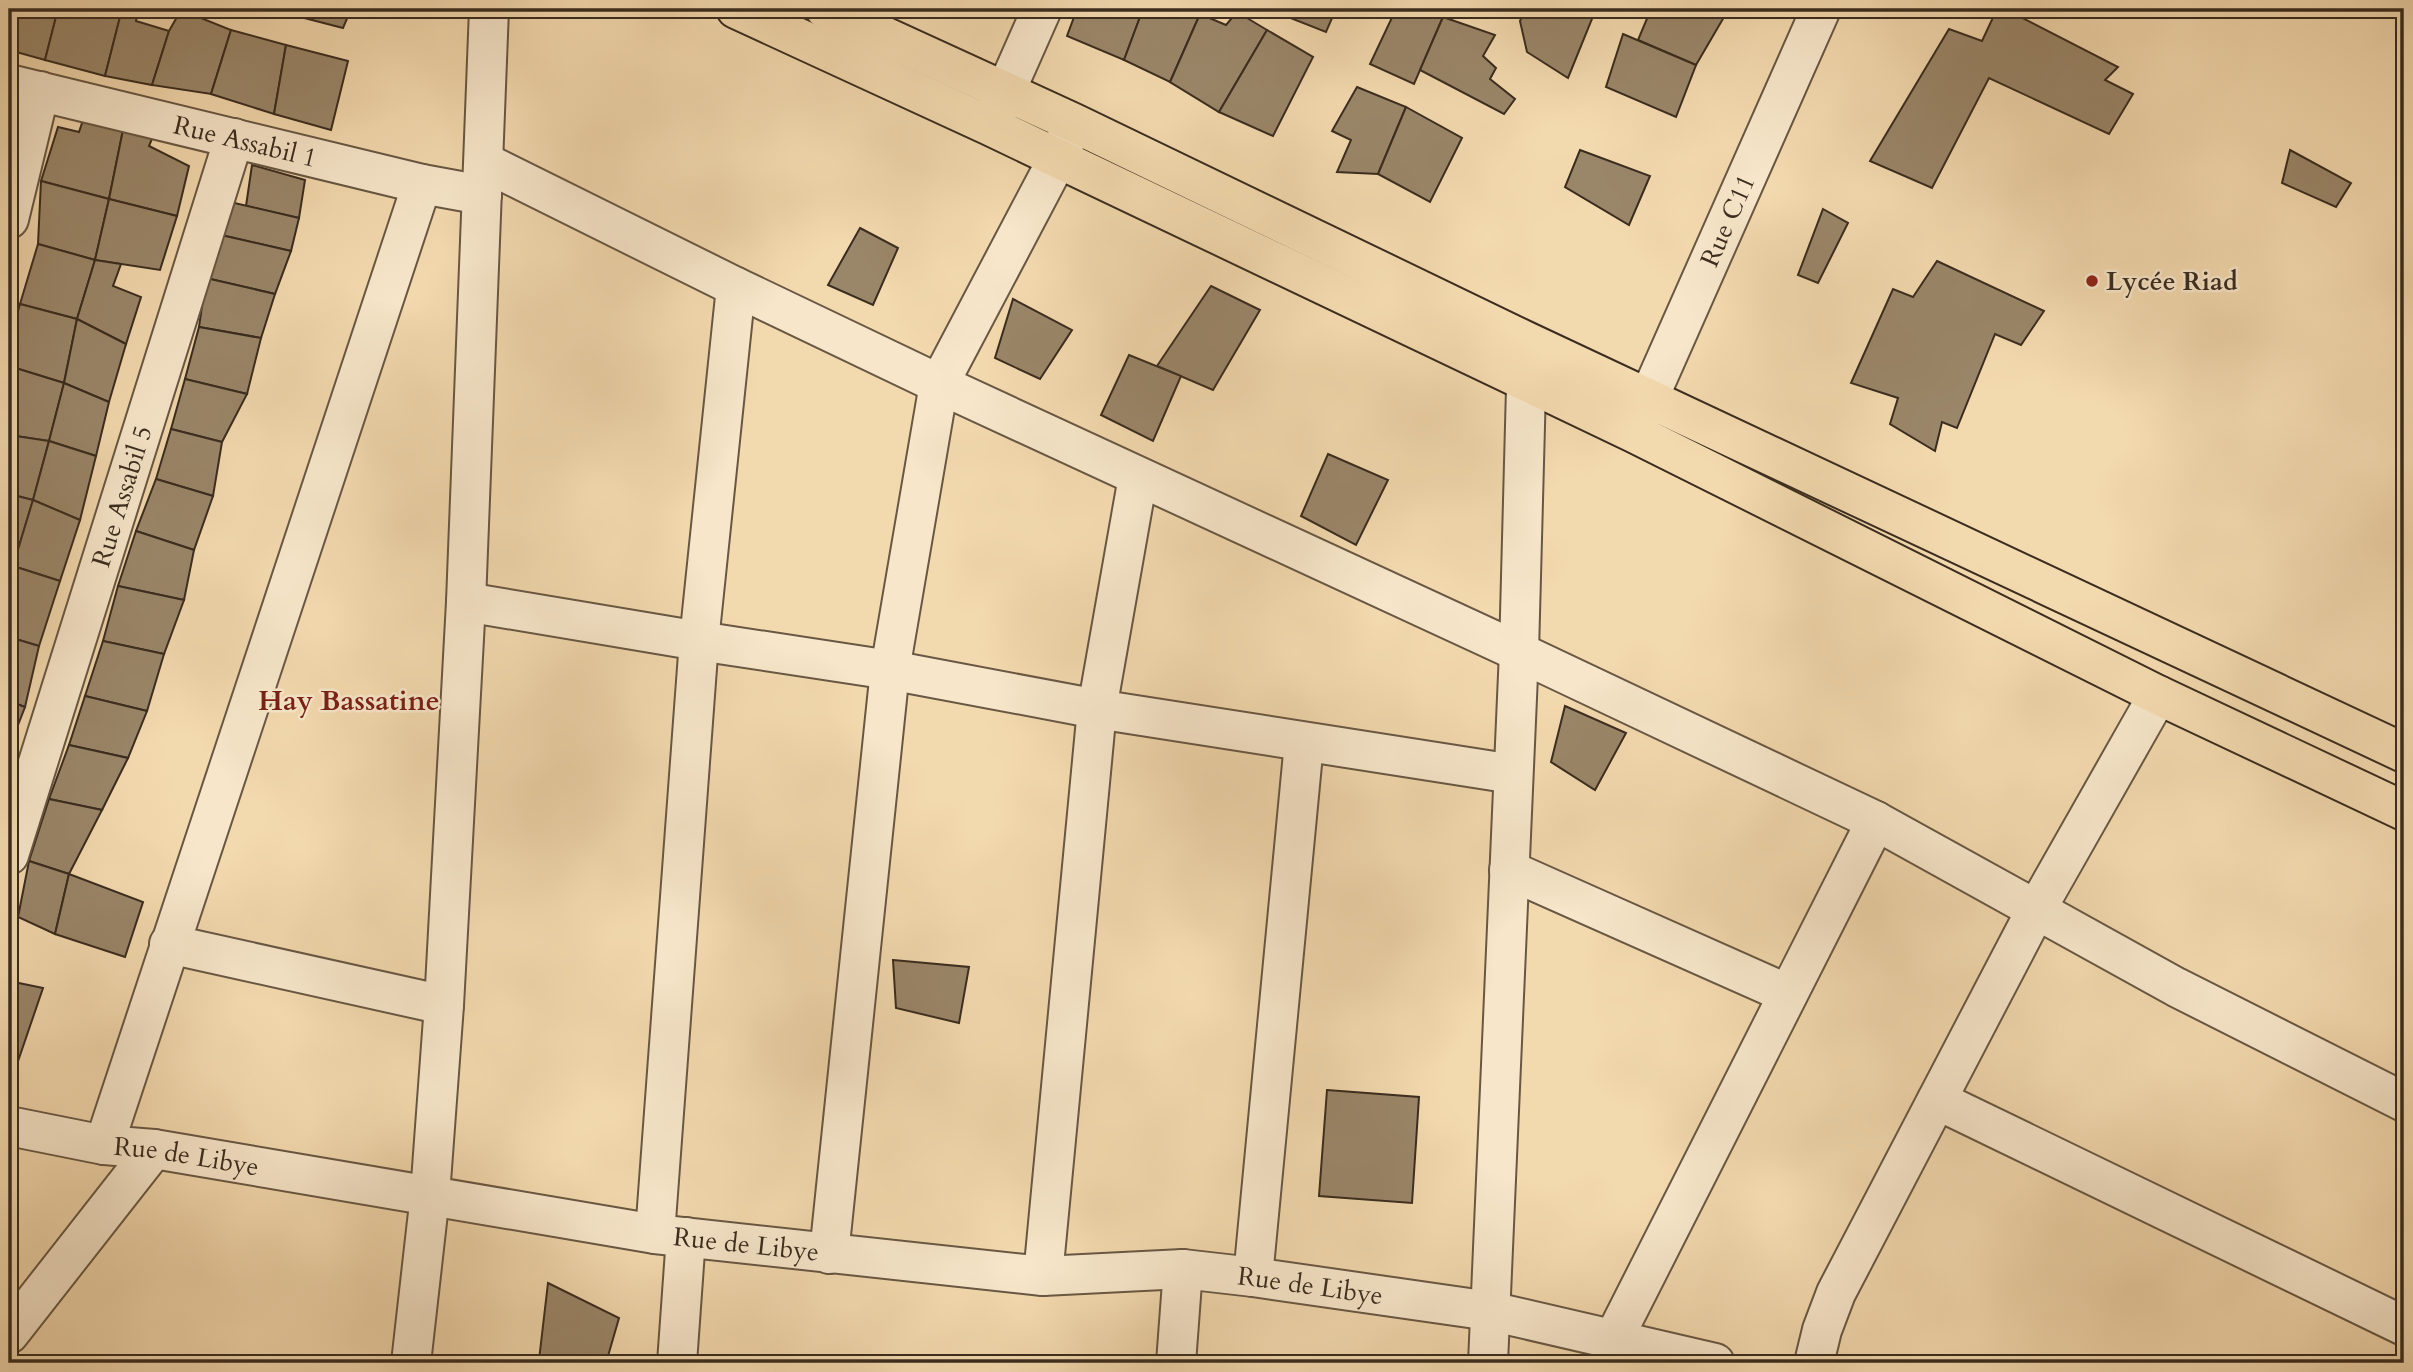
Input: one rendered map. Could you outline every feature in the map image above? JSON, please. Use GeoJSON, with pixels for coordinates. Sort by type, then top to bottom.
{"type":"FeatureCollection","features":[{"type":"Feature","properties":{"kind":"main road"},"geometry":{"type":"LineString","coordinates":[[736,9],[990,126],[1633,432],[2158,695],[2404,811]]}},
{"type":"Feature","properties":{"kind":"main road"},"geometry":{"type":"LineString","coordinates":[[825,9],[1074,123],[1526,341],[2404,753]]}},
{"type":"Feature","properties":{"kind":"street"},"geometry":{"type":"LineString","coordinates":[[411,1363],[430,1195],[444,1005],[466,602],[489,9]]}},
{"type":"Feature","properties":{"kind":"street"},"geometry":{"type":"LineString","coordinates":[[990,126],[1042,9]]}},
{"type":"Feature","properties":{"kind":"street","name":"Rue C11"},"geometry":{"type":"LineString","coordinates":[[1633,432],[1821,9]]}},
{"type":"Feature","properties":{"kind":"street"},"geometry":{"type":"LineString","coordinates":[[9,219],[24,87]]}},
{"type":"Feature","properties":{"kind":"street","name":"Rue Assabil 1"},"geometry":{"type":"LineString","coordinates":[[24,87],[422,184],[483,179],[736,287],[1876,821],[2176,987],[2404,1102]]}},
{"type":"Feature","properties":{"kind":"street"},"geometry":{"type":"LineString","coordinates":[[829,1254],[890,670],[939,384],[1074,123]]}},
{"type":"Feature","properties":{"kind":"street","name":"Rue Assabil 5"},"geometry":{"type":"LineString","coordinates":[[9,855],[234,138]]}},
{"type":"Feature","properties":{"kind":"street"},"geometry":{"type":"LineString","coordinates":[[104,1145],[422,184]]}},
{"type":"Feature","properties":{"kind":"street"},"geometry":{"type":"LineString","coordinates":[[677,1363],[670,1236],[699,641],[736,287]]}},
{"type":"Feature","properties":{"kind":"street"},"geometry":{"type":"LineString","coordinates":[[1488,1363],[1519,652],[1526,341]]}},
{"type":"Feature","properties":{"kind":"street"},"geometry":{"type":"LineString","coordinates":[[1043,1276],[1097,709],[1138,477]]}},
{"type":"Feature","properties":{"kind":"street"},"geometry":{"type":"LineString","coordinates":[[466,602],[890,670],[1097,709],[1513,774]]}},
{"type":"Feature","properties":{"kind":"street"},"geometry":{"type":"LineString","coordinates":[[1814,1363],[1822,1330],[1836,1293],[2036,910],[2158,695]]}},
{"type":"Feature","properties":{"kind":"street"},"geometry":{"type":"LineString","coordinates":[[1252,1277],[1304,743]]}},
{"type":"Feature","properties":{"kind":"street"},"geometry":{"type":"LineString","coordinates":[[1614,1338],[1876,821]]}},
{"type":"Feature","properties":{"kind":"street"},"geometry":{"type":"LineString","coordinates":[[1509,870],[1788,994]]}},
{"type":"Feature","properties":{"kind":"street"},"geometry":{"type":"LineString","coordinates":[[169,944],[444,1005]]}},
{"type":"Feature","properties":{"kind":"street"},"geometry":{"type":"LineString","coordinates":[[1937,1100],[2404,1326]]}},
{"type":"Feature","properties":{"kind":"street","name":"Rue de Libye"},"geometry":{"type":"LineString","coordinates":[[9,1126],[104,1145],[154,1149],[670,1236],[1043,1276],[1183,1269],[1252,1277],[1490,1311],[1715,1363]]}},
{"type":"Feature","properties":{"kind":"street"},"geometry":{"type":"LineString","coordinates":[[9,1334],[154,1149]]}},
{"type":"Feature","properties":{"kind":"street"},"geometry":{"type":"LineString","coordinates":[[1176,1363],[1183,1269]]}},
{"type":"Feature","properties":{"kind":"building"},"geometry":{"type":"Polygon","coordinates":[[[9,9],[58,9],[45,60],[9,50],[9,9]]]}},
{"type":"Feature","properties":{"kind":"building"},"geometry":{"type":"Polygon","coordinates":[[[58,9],[122,9],[105,76],[45,60],[58,9]]]}},
{"type":"Feature","properties":{"kind":"building"},"geometry":{"type":"Polygon","coordinates":[[[122,9],[138,9],[136,21],[169,31],[152,85],[105,76],[122,9]]]}},
{"type":"Feature","properties":{"kind":"building"},"geometry":{"type":"Polygon","coordinates":[[[291,9],[351,9],[343,28],[289,14],[291,9]]]}},
{"type":"Feature","properties":{"kind":"building"},"geometry":{"type":"Polygon","coordinates":[[[1077,9],[1143,9],[1124,60],[1067,36],[1077,9]]]}},
{"type":"Feature","properties":{"kind":"building"},"geometry":{"type":"Polygon","coordinates":[[[1143,9],[1187,9],[1200,14],[1170,82],[1124,60],[1143,9]]]}},
{"type":"Feature","properties":{"kind":"building"},"geometry":{"type":"Polygon","coordinates":[[[1271,9],[1336,9],[1326,32],[1271,9]]]}},
{"type":"Feature","properties":{"kind":"building"},"geometry":{"type":"Polygon","coordinates":[[[1396,9],[1426,9],[1443,17],[1414,84],[1370,64],[1396,9]]]}},
{"type":"Feature","properties":{"kind":"building"},"geometry":{"type":"Polygon","coordinates":[[[1525,9],[1596,9],[1568,78],[1527,52],[1520,21],[1525,9]]]}},
{"type":"Feature","properties":{"kind":"building"},"geometry":{"type":"Polygon","coordinates":[[[1651,9],[1702,9],[1724,17],[1696,65],[1638,40],[1651,9]]]}},
{"type":"Feature","properties":{"kind":"building"},"geometry":{"type":"Polygon","coordinates":[[[1702,9],[1729,9],[1724,17],[1702,9]]]}},
{"type":"Feature","properties":{"kind":"building"},"geometry":{"type":"Polygon","coordinates":[[[1997,9],[2005,9],[2118,67],[2105,80],[2133,94],[2109,134],[1989,78],[1932,188],[1870,161],[1949,29],[1982,41],[1997,9]]]}},
{"type":"Feature","properties":{"kind":"building"},"geometry":{"type":"Polygon","coordinates":[[[181,10],[231,30],[211,94],[152,85],[169,31],[181,10]]]}},
{"type":"Feature","properties":{"kind":"building"},"geometry":{"type":"Polygon","coordinates":[[[1237,12],[1267,30],[1219,112],[1170,82],[1200,14],[1226,25],[1237,12]]]}},
{"type":"Feature","properties":{"kind":"building"},"geometry":{"type":"Polygon","coordinates":[[[1443,17],[1495,35],[1483,56],[1496,68],[1490,79],[1515,99],[1504,114],[1420,70],[1443,17]]]}},
{"type":"Feature","properties":{"kind":"building"},"geometry":{"type":"Polygon","coordinates":[[[231,30],[286,45],[274,114],[211,94],[231,30]]]}},
{"type":"Feature","properties":{"kind":"building"},"geometry":{"type":"Polygon","coordinates":[[[1267,30],[1313,57],[1273,136],[1219,112],[1267,30]]]}},
{"type":"Feature","properties":{"kind":"building"},"geometry":{"type":"Polygon","coordinates":[[[1623,34],[1696,65],[1676,117],[1606,87],[1623,34]]]}},
{"type":"Feature","properties":{"kind":"building"},"geometry":{"type":"Polygon","coordinates":[[[286,45],[348,61],[331,130],[274,114],[286,45]]]}},
{"type":"Feature","properties":{"kind":"building"},"geometry":{"type":"Polygon","coordinates":[[[1357,87],[1406,107],[1378,174],[1337,172],[1351,140],[1332,131],[1357,87]]]}},
{"type":"Feature","properties":{"kind":"building"},"geometry":{"type":"Polygon","coordinates":[[[1406,107],[1462,138],[1430,202],[1378,174],[1406,107]]]}},
{"type":"Feature","properties":{"kind":"building"},"geometry":{"type":"Polygon","coordinates":[[[85,114],[124,125],[109,199],[41,181],[58,127],[79,132],[85,114]]]}},
{"type":"Feature","properties":{"kind":"building"},"geometry":{"type":"Polygon","coordinates":[[[124,125],[156,129],[149,146],[189,166],[177,216],[109,199],[124,125]]]}},
{"type":"Feature","properties":{"kind":"building"},"geometry":{"type":"Polygon","coordinates":[[[1580,150],[1650,176],[1629,225],[1565,187],[1580,150]]]}},
{"type":"Feature","properties":{"kind":"building"},"geometry":{"type":"Polygon","coordinates":[[[2290,150],[2351,183],[2336,207],[2282,183],[2290,150]]]}},
{"type":"Feature","properties":{"kind":"building"},"geometry":{"type":"Polygon","coordinates":[[[252,165],[305,180],[299,218],[246,206],[252,165]]]}},
{"type":"Feature","properties":{"kind":"building"},"geometry":{"type":"Polygon","coordinates":[[[41,181],[109,199],[95,260],[38,244],[41,181]]]}},
{"type":"Feature","properties":{"kind":"building"},"geometry":{"type":"Polygon","coordinates":[[[109,199],[177,216],[160,270],[95,260],[109,199]]]}},
{"type":"Feature","properties":{"kind":"building"},"geometry":{"type":"Polygon","coordinates":[[[226,201],[299,218],[291,251],[221,235],[226,201]]]}},
{"type":"Feature","properties":{"kind":"building"},"geometry":{"type":"Polygon","coordinates":[[[1823,209],[1848,223],[1818,283],[1798,275],[1823,209]]]}},
{"type":"Feature","properties":{"kind":"building"},"geometry":{"type":"Polygon","coordinates":[[[860,228],[898,248],[873,305],[828,285],[860,228]]]}},
{"type":"Feature","properties":{"kind":"building"},"geometry":{"type":"Polygon","coordinates":[[[221,235],[291,251],[275,294],[206,278],[221,235]]]}},
{"type":"Feature","properties":{"kind":"building"},"geometry":{"type":"Polygon","coordinates":[[[38,244],[95,260],[77,319],[20,304],[38,244]]]}},
{"type":"Feature","properties":{"kind":"building"},"geometry":{"type":"Polygon","coordinates":[[[95,260],[121,264],[113,286],[141,297],[126,344],[77,319],[95,260]]]}},
{"type":"Feature","properties":{"kind":"building"},"geometry":{"type":"Polygon","coordinates":[[[1937,261],[2044,311],[2021,345],[1995,334],[1957,428],[1942,422],[1935,451],[1890,424],[1898,398],[1851,383],[1893,289],[1913,297],[1937,261]]]}},
{"type":"Feature","properties":{"kind":"building"},"geometry":{"type":"Polygon","coordinates":[[[206,278],[275,294],[261,338],[199,327],[206,278]]]}},
{"type":"Feature","properties":{"kind":"building"},"geometry":{"type":"Polygon","coordinates":[[[1211,286],[1260,310],[1213,390],[1157,366],[1211,286]]]}},
{"type":"Feature","properties":{"kind":"building"},"geometry":{"type":"Polygon","coordinates":[[[1013,299],[1072,330],[1040,379],[995,358],[1013,299]]]}},
{"type":"Feature","properties":{"kind":"building"},"geometry":{"type":"Polygon","coordinates":[[[20,304],[77,319],[64,383],[9,366],[9,342],[20,304]]]}},
{"type":"Feature","properties":{"kind":"building"},"geometry":{"type":"Polygon","coordinates":[[[77,319],[126,344],[109,402],[64,383],[77,319]]]}},
{"type":"Feature","properties":{"kind":"building"},"geometry":{"type":"Polygon","coordinates":[[[199,327],[261,338],[247,394],[185,379],[199,327]]]}},
{"type":"Feature","properties":{"kind":"building"},"geometry":{"type":"Polygon","coordinates":[[[1129,355],[1181,376],[1153,441],[1101,415],[1129,355]]]}},
{"type":"Feature","properties":{"kind":"building"},"geometry":{"type":"Polygon","coordinates":[[[9,366],[64,383],[49,441],[9,435],[9,366]]]}},
{"type":"Feature","properties":{"kind":"building"},"geometry":{"type":"Polygon","coordinates":[[[185,379],[247,394],[222,442],[171,429],[185,379]]]}},
{"type":"Feature","properties":{"kind":"building"},"geometry":{"type":"Polygon","coordinates":[[[64,383],[109,402],[96,456],[49,441],[64,383]]]}},
{"type":"Feature","properties":{"kind":"building"},"geometry":{"type":"Polygon","coordinates":[[[171,429],[222,442],[213,496],[156,479],[171,429]]]}},
{"type":"Feature","properties":{"kind":"building"},"geometry":{"type":"Polygon","coordinates":[[[9,435],[49,441],[33,500],[9,494],[9,435]]]}},
{"type":"Feature","properties":{"kind":"building"},"geometry":{"type":"Polygon","coordinates":[[[49,441],[96,456],[80,520],[33,500],[49,441]]]}},
{"type":"Feature","properties":{"kind":"building"},"geometry":{"type":"Polygon","coordinates":[[[1328,454],[1388,480],[1356,545],[1301,516],[1328,454]]]}},
{"type":"Feature","properties":{"kind":"building"},"geometry":{"type":"Polygon","coordinates":[[[156,479],[213,496],[194,550],[136,531],[156,479]]]}},
{"type":"Feature","properties":{"kind":"building"},"geometry":{"type":"Polygon","coordinates":[[[9,494],[33,500],[13,566],[9,565],[9,494]]]}},
{"type":"Feature","properties":{"kind":"building"},"geometry":{"type":"Polygon","coordinates":[[[33,500],[80,520],[60,581],[13,566],[33,500]]]}},
{"type":"Feature","properties":{"kind":"building"},"geometry":{"type":"Polygon","coordinates":[[[136,531],[194,550],[184,600],[118,586],[136,531]]]}},
{"type":"Feature","properties":{"kind":"building"},"geometry":{"type":"Polygon","coordinates":[[[13,566],[60,581],[39,646],[9,637],[9,581],[13,566]]]}},
{"type":"Feature","properties":{"kind":"building"},"geometry":{"type":"Polygon","coordinates":[[[118,586],[184,600],[164,654],[103,641],[118,586]]]}},
{"type":"Feature","properties":{"kind":"building"},"geometry":{"type":"Polygon","coordinates":[[[9,637],[39,646],[25,707],[9,701],[9,637]]]}},
{"type":"Feature","properties":{"kind":"building"},"geometry":{"type":"Polygon","coordinates":[[[103,641],[164,654],[147,711],[85,696],[103,641]]]}},
{"type":"Feature","properties":{"kind":"building"},"geometry":{"type":"Polygon","coordinates":[[[85,696],[147,711],[128,758],[69,745],[85,696]]]}},
{"type":"Feature","properties":{"kind":"building"},"geometry":{"type":"Polygon","coordinates":[[[9,701],[25,707],[9,748],[9,701]]]}},
{"type":"Feature","properties":{"kind":"building"},"geometry":{"type":"Polygon","coordinates":[[[1565,706],[1626,733],[1595,790],[1551,762],[1565,706]]]}},
{"type":"Feature","properties":{"kind":"building"},"geometry":{"type":"Polygon","coordinates":[[[69,745],[128,758],[102,810],[49,799],[69,745]]]}},
{"type":"Feature","properties":{"kind":"building"},"geometry":{"type":"Polygon","coordinates":[[[49,799],[102,810],[69,874],[29,861],[49,799]]]}},
{"type":"Feature","properties":{"kind":"building"},"geometry":{"type":"Polygon","coordinates":[[[29,861],[69,874],[55,934],[18,917],[29,861]]]}},
{"type":"Feature","properties":{"kind":"building"},"geometry":{"type":"Polygon","coordinates":[[[69,874],[143,902],[125,957],[55,934],[69,874]]]}},
{"type":"Feature","properties":{"kind":"building"},"geometry":{"type":"Polygon","coordinates":[[[893,960],[969,967],[959,1023],[896,1008],[893,960]]]}},
{"type":"Feature","properties":{"kind":"building"},"geometry":{"type":"Polygon","coordinates":[[[9,981],[43,988],[15,1070],[9,1068],[9,981]]]}},
{"type":"Feature","properties":{"kind":"building"},"geometry":{"type":"Polygon","coordinates":[[[1327,1090],[1419,1097],[1412,1203],[1319,1196],[1327,1090]]]}},
{"type":"Feature","properties":{"kind":"building"},"geometry":{"type":"Polygon","coordinates":[[[548,1283],[619,1318],[606,1363],[539,1360],[548,1283]]]}},
{"type":"Feature","properties":{"kind":"place","name":"Lycée Riad"},"geometry":{"type":"Point","coordinates":[2092,281]}},
{"type":"Feature","properties":{"kind":"district","name":"Hay Bassatine"},"geometry":{"type":"Point","coordinates":[349,700]}}]}
